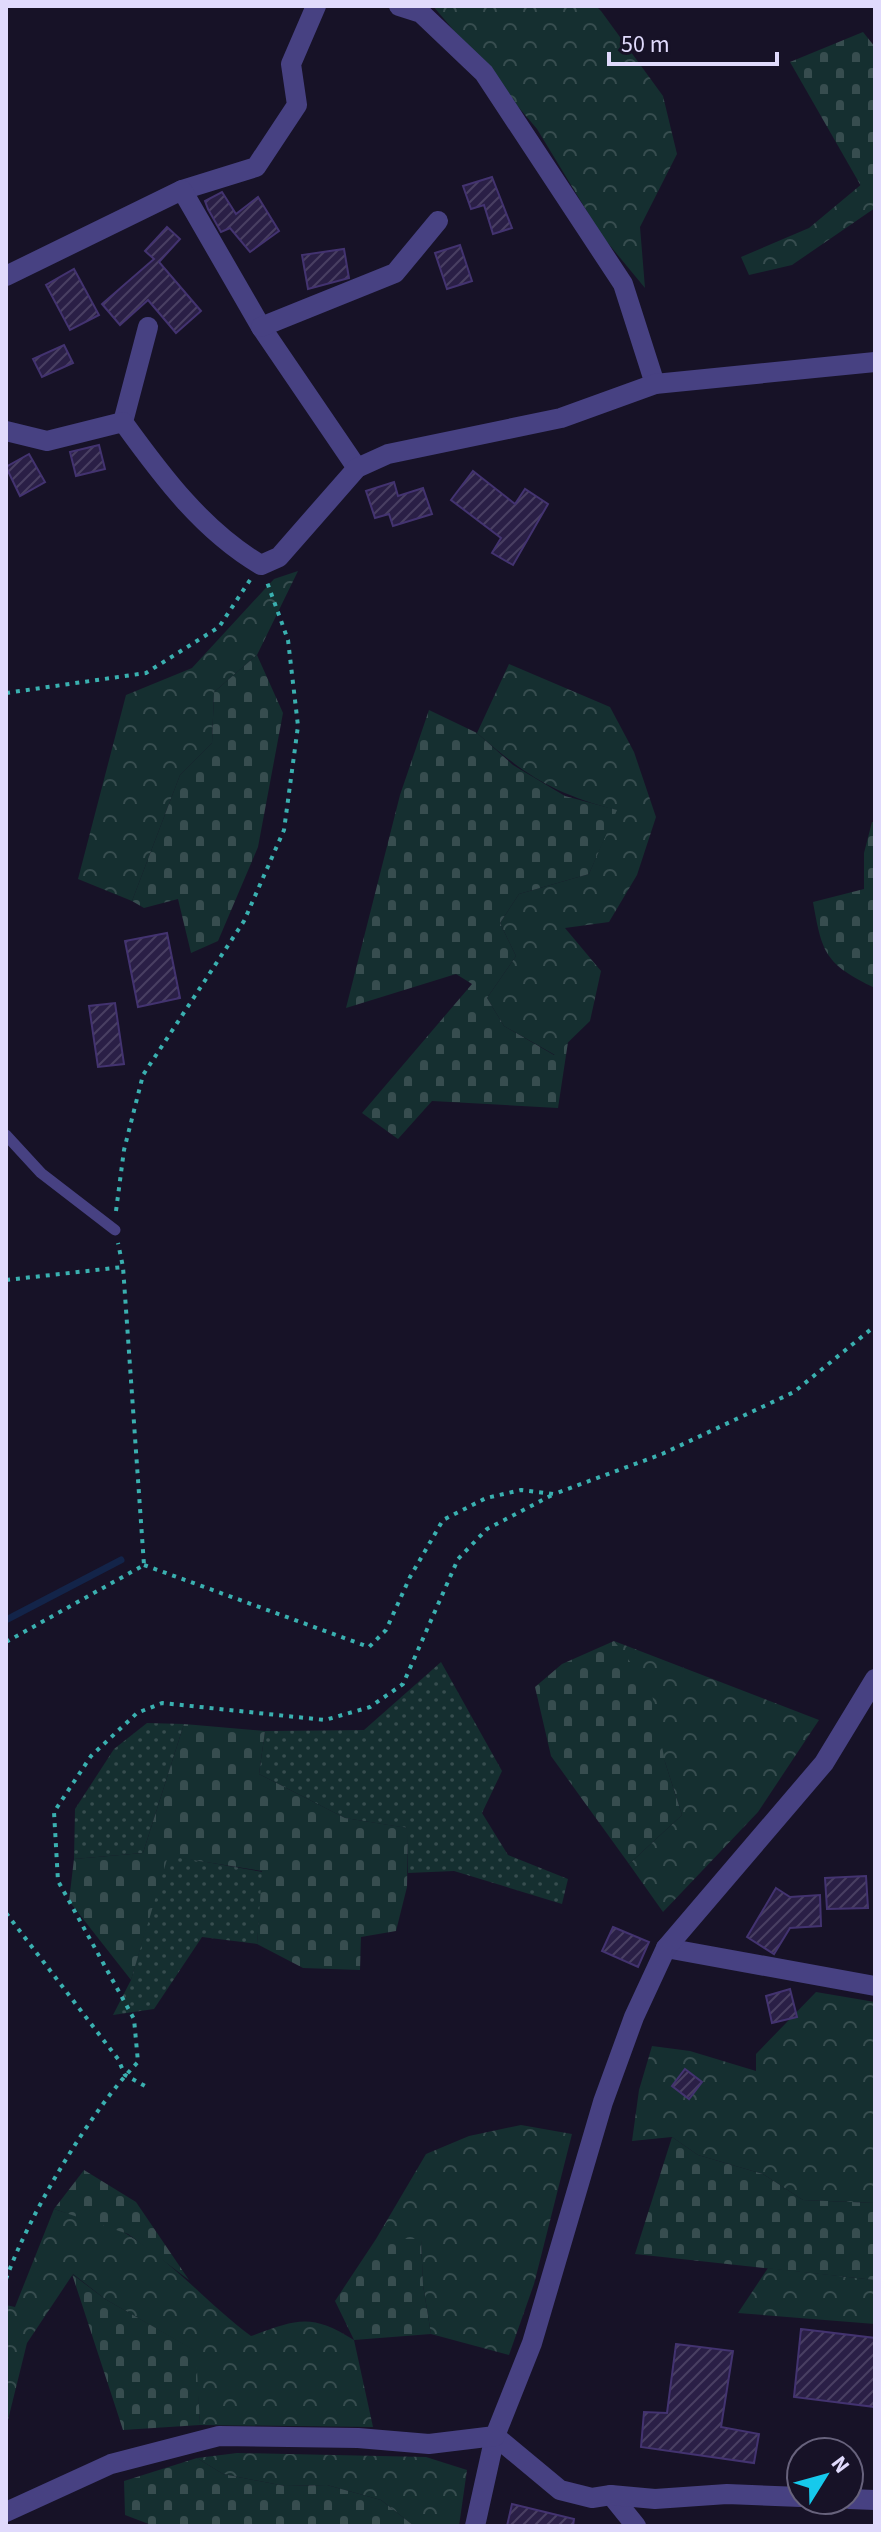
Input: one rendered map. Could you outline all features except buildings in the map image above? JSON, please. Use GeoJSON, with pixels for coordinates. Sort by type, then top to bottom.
{"type":"FeatureCollection","features":[{"type":"Feature","properties":{"kind":"street"},"geometry":{"type":"LineString","coordinates":[[6,276],[182,190],[256,167],[297,105],[291,64],[316,6]]}},
{"type":"Feature","properties":{"kind":"street"},"geometry":{"type":"LineString","coordinates":[[399,6],[421,13],[484,73],[623,284],[655,384]]}},
{"type":"Feature","properties":{"kind":"street"},"geometry":{"type":"LineString","coordinates":[[182,190],[261,327],[357,468]]}},
{"type":"Feature","properties":{"kind":"street"},"geometry":{"type":"LineString","coordinates":[[261,327],[395,273],[438,221]]}},
{"type":"Feature","properties":{"kind":"street"},"geometry":{"type":"LineString","coordinates":[[123,422],[148,327]]}},
{"type":"Feature","properties":{"kind":"street"},"geometry":{"type":"LineString","coordinates":[[123,422],[163,478],[232,548],[261,565],[279,557],[357,468],[388,454],[561,418],[655,384],[875,362]]}},
{"type":"Feature","properties":{"kind":"street"},"geometry":{"type":"LineString","coordinates":[[6,431],[47,441],[123,422]]}},
{"type":"Feature","properties":{"kind":"street"},"geometry":{"type":"LineString","coordinates":[[475,2526],[495,2436],[532,2343],[603,2102],[634,2017],[666,1948],[824,1763],[875,1679]]}},
{"type":"Feature","properties":{"kind":"street"},"geometry":{"type":"LineString","coordinates":[[666,1948],[875,1986]]}},
{"type":"Feature","properties":{"kind":"street"},"geometry":{"type":"LineString","coordinates":[[6,2512],[111,2464],[219,2436],[358,2438],[429,2444],[495,2436],[560,2490],[592,2498],[611,2495],[655,2499],[727,2494],[785,2496]]}},
{"type":"Feature","properties":{"kind":"street"},"geometry":{"type":"LineString","coordinates":[[611,2495],[636,2526]]}},
{"type":"Feature","properties":{"kind":"lane"},"geometry":{"type":"LineString","coordinates":[[6,1135],[41,1173],[115,1230]]}},
{"type":"Feature","properties":{"kind":"path"},"geometry":{"type":"LineString","coordinates":[[6,693],[146,673],[219,627],[261,565]]}},
{"type":"Feature","properties":{"kind":"path"},"geometry":{"type":"LineString","coordinates":[[144,1565],[123,1267],[115,1230],[124,1150],[143,1075],[244,921],[284,830],[298,726],[288,640],[261,565]]}},
{"type":"Feature","properties":{"kind":"path"},"geometry":{"type":"LineString","coordinates":[[6,1280],[123,1267]]}},
{"type":"Feature","properties":{"kind":"path"},"geometry":{"type":"LineString","coordinates":[[6,2279],[21,2238],[125,2075],[138,2062],[134,2019],[58,1881],[54,1812],[91,1756],[137,1713],[162,1703],[325,1720],[370,1707],[403,1684],[458,1559],[487,1529],[554,1494],[662,1454],[794,1392],[875,1326]]}},
{"type":"Feature","properties":{"kind":"path"},"geometry":{"type":"LineString","coordinates":[[6,1642],[144,1565],[369,1647],[386,1630],[410,1577],[443,1520],[486,1498],[521,1490],[554,1494]]}},
{"type":"Feature","properties":{"kind":"path"},"geometry":{"type":"LineString","coordinates":[[6,1913],[118,2059],[125,2075],[145,2086]]}},
{"type":"Feature","properties":{"kind":"green space"},"geometry":{"type":"Polygon","coordinates":[[[433,6],[596,6],[601,11],[663,96],[677,154],[640,227],[645,288],[602,236],[537,129],[433,6]]]}},
{"type":"Feature","properties":{"kind":"green space"},"geometry":{"type":"Polygon","coordinates":[[[863,32],[875,47],[875,173],[861,186],[790,62],[863,32]]]}},
{"type":"Feature","properties":{"kind":"green space"},"geometry":{"type":"Polygon","coordinates":[[[875,173],[875,208],[792,265],[749,275],[741,257],[809,228],[875,173]]]}},
{"type":"Feature","properties":{"kind":"green space"},"geometry":{"type":"Polygon","coordinates":[[[298,571],[257,655],[214,692],[212,743],[180,775],[132,901],[78,879],[126,695],[192,668],[274,579],[298,571]]]}},
{"type":"Feature","properties":{"kind":"green space"},"geometry":{"type":"Polygon","coordinates":[[[257,655],[283,713],[258,847],[218,941],[191,953],[178,899],[144,908],[132,901],[180,775],[212,743],[214,692],[257,655]]]}},
{"type":"Feature","properties":{"kind":"green space"},"geometry":{"type":"Polygon","coordinates":[[[509,664],[610,707],[634,752],[656,817],[637,875],[609,922],[565,928],[601,971],[590,1021],[555,1055],[504,1026],[487,998],[516,956],[500,923],[519,894],[589,874],[616,810],[557,790],[526,772],[477,733],[509,664]]]}},
{"type":"Feature","properties":{"kind":"green space"},"geometry":{"type":"Polygon","coordinates":[[[429,710],[477,733],[513,765],[565,796],[617,810],[589,874],[519,894],[500,923],[516,956],[487,998],[504,1026],[554,1055],[568,1042],[558,1108],[432,1101],[398,1139],[362,1113],[472,984],[456,974],[346,1008],[400,795],[429,710]]]}},
{"type":"Feature","properties":{"kind":"green space"},"geometry":{"type":"Polygon","coordinates":[[[872,822],[875,822],[875,988],[845,972],[829,955],[819,934],[813,902],[864,889],[864,853],[872,822]]]}},
{"type":"Feature","properties":{"kind":"green space"},"geometry":{"type":"Polygon","coordinates":[[[614,1641],[819,1720],[758,1812],[663,1912],[629,1864],[682,1815],[665,1762],[614,1641]]]}},
{"type":"Feature","properties":{"kind":"green space"},"geometry":{"type":"Polygon","coordinates":[[[614,1641],[651,1689],[665,1762],[682,1815],[629,1864],[551,1756],[535,1687],[562,1664],[614,1641]]]}},
{"type":"Feature","properties":{"kind":"green space"},"geometry":{"type":"Polygon","coordinates":[[[441,1662],[502,1771],[482,1813],[508,1855],[568,1879],[562,1904],[454,1871],[408,1873],[407,1828],[345,1818],[259,1774],[265,1731],[364,1730],[441,1662]]]}},
{"type":"Feature","properties":{"kind":"green space"},"geometry":{"type":"Polygon","coordinates":[[[147,1723],[184,1724],[143,1853],[74,1859],[75,1809],[114,1749],[147,1723]]]}},
{"type":"Feature","properties":{"kind":"green space"},"geometry":{"type":"Polygon","coordinates":[[[184,1724],[265,1731],[259,1774],[345,1818],[408,1828],[407,1887],[396,1931],[361,1937],[360,1970],[303,1968],[257,1944],[262,1871],[168,1856],[131,1980],[69,1901],[74,1859],[143,1853],[184,1724]]]}},
{"type":"Feature","properties":{"kind":"green space"},"geometry":{"type":"Polygon","coordinates":[[[167,1855],[263,1872],[257,1944],[202,1937],[154,2009],[113,2015],[131,1980],[167,1855]]]}},
{"type":"Feature","properties":{"kind":"green space"},"geometry":{"type":"Polygon","coordinates":[[[816,1992],[875,2002],[875,2203],[803,2200],[763,2174],[698,2155],[672,2137],[632,2141],[639,2090],[652,2046],[690,2051],[756,2071],[756,2054],[816,1992]]]}},
{"type":"Feature","properties":{"kind":"green space"},"geometry":{"type":"Polygon","coordinates":[[[521,2125],[572,2134],[534,2284],[509,2355],[431,2334],[423,2285],[421,2240],[376,2239],[426,2154],[469,2136],[521,2125]]]}},
{"type":"Feature","properties":{"kind":"green space"},"geometry":{"type":"Polygon","coordinates":[[[672,2137],[698,2155],[763,2174],[803,2200],[875,2203],[875,2280],[635,2254],[672,2137]]]}},
{"type":"Feature","properties":{"kind":"green space"},"geometry":{"type":"Polygon","coordinates":[[[84,2170],[136,2202],[189,2280],[128,2234],[54,2209],[84,2170]]]}},
{"type":"Feature","properties":{"kind":"green space"},"geometry":{"type":"Polygon","coordinates":[[[54,2209],[103,2223],[130,2236],[162,2259],[251,2336],[293,2323],[315,2322],[354,2340],[373,2427],[200,2425],[195,2351],[105,2299],[73,2274],[27,2343],[6,2428],[6,2305],[15,2307],[54,2209]]]}},
{"type":"Feature","properties":{"kind":"green space"},"geometry":{"type":"Polygon","coordinates":[[[376,2239],[421,2239],[423,2285],[431,2334],[354,2340],[335,2301],[376,2239]]]}},
{"type":"Feature","properties":{"kind":"green space"},"geometry":{"type":"Polygon","coordinates":[[[768,2268],[875,2280],[875,2324],[738,2313],[768,2268]]]}},
{"type":"Feature","properties":{"kind":"green space"},"geometry":{"type":"Polygon","coordinates":[[[72,2274],[105,2299],[196,2351],[200,2425],[123,2430],[72,2274]]]}},
{"type":"Feature","properties":{"kind":"green space"},"geometry":{"type":"Polygon","coordinates":[[[237,2453],[426,2457],[467,2470],[459,2526],[414,2526],[381,2500],[327,2485],[285,2486],[223,2474],[197,2458],[237,2453]]]}},
{"type":"Feature","properties":{"kind":"green space"},"geometry":{"type":"Polygon","coordinates":[[[197,2458],[223,2474],[285,2486],[327,2485],[381,2500],[414,2526],[154,2526],[125,2515],[124,2481],[197,2458]]]}},
{"type":"Feature","properties":{"kind":"waterway"},"geometry":{"type":"LineString","coordinates":[[6,1620],[121,1560]]}}]}
